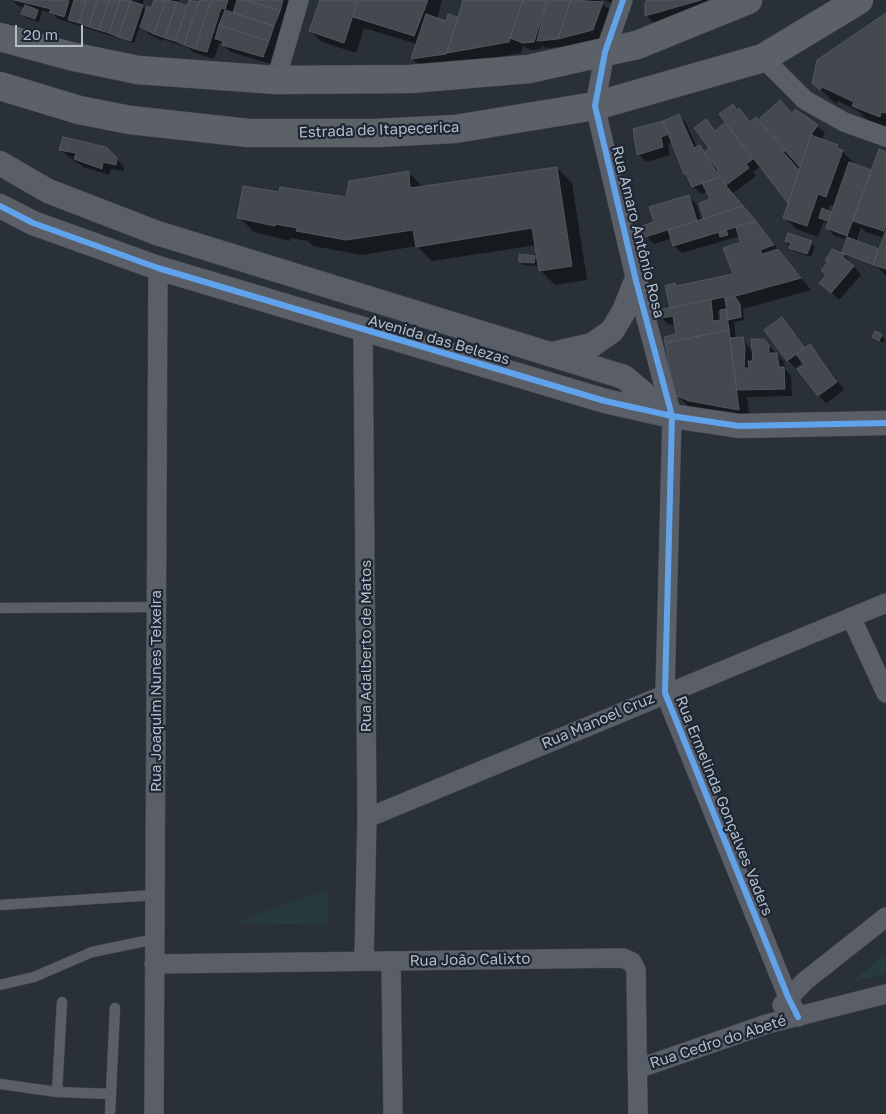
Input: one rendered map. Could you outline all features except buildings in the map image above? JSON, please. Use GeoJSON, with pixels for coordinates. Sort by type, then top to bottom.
{"type":"FeatureCollection","features":[{"type":"Feature","properties":{"kind":"main road"},"geometry":{"type":"LineString","coordinates":[[0,37],[70,56],[138,70],[276,80],[410,79],[519,70],[637,45],[748,0]]}},
{"type":"Feature","properties":{"kind":"main road","name":"Estrada de Itapecerica"},"geometry":{"type":"LineString","coordinates":[[0,86],[79,110],[130,120],[248,133],[376,133],[455,129],[595,106],[763,58],[859,0]]}},
{"type":"Feature","properties":{"kind":"street"},"geometry":{"type":"LineString","coordinates":[[276,80],[299,0]]}},
{"type":"Feature","properties":{"kind":"street","name":"Rua Amaro Antônio Rosa"},"geometry":{"type":"LineString","coordinates":[[623,0],[605,52],[595,106],[636,281],[672,416]]}},
{"type":"Feature","properties":{"kind":"street"},"geometry":{"type":"LineString","coordinates":[[763,58],[805,100],[844,122],[886,138]]}},
{"type":"Feature","properties":{"kind":"street","name":"Avenida das Belezas"},"geometry":{"type":"LineString","coordinates":[[0,163],[48,191],[158,233],[624,377],[672,416]]}},
{"type":"Feature","properties":{"kind":"street","name":"Avenida das Belezas"},"geometry":{"type":"LineString","coordinates":[[0,206],[34,223],[158,268],[605,401],[672,416],[739,426],[886,423]]}},
{"type":"Feature","properties":{"kind":"street","name":"Rua Joaquim Nunes Teixeira"},"geometry":{"type":"LineString","coordinates":[[154,1114],[158,268]]}},
{"type":"Feature","properties":{"kind":"street"},"geometry":{"type":"LineString","coordinates":[[551,354],[592,345],[612,332],[624,311],[636,281]]}},
{"type":"Feature","properties":{"kind":"street","name":"Rua Adalberto de Matos"},"geometry":{"type":"LineString","coordinates":[[363,330],[367,818],[364,961]]}},
{"type":"Feature","properties":{"kind":"street"},"geometry":{"type":"LineString","coordinates":[[605,401],[619,389],[624,377]]}},
{"type":"Feature","properties":{"kind":"street","name":"Rua Ermelinda Gonçalves Vaders"},"geometry":{"type":"LineString","coordinates":[[672,416],[665,693],[788,997],[798,1017]]}},
{"type":"Feature","properties":{"kind":"street","name":"Rua Manoel Cruz"},"geometry":{"type":"LineString","coordinates":[[367,818],[886,602]]}},
{"type":"Feature","properties":{"kind":"street"},"geometry":{"type":"LineString","coordinates":[[851,617],[886,693]]}},
{"type":"Feature","properties":{"kind":"street"},"geometry":{"type":"LineString","coordinates":[[768,1024],[788,997],[805,981],[886,917]]}},
{"type":"Feature","properties":{"kind":"street","name":"Rua João Calixto"},"geometry":{"type":"LineString","coordinates":[[154,964],[623,958],[632,962],[636,970],[638,1114]]}},
{"type":"Feature","properties":{"kind":"street"},"geometry":{"type":"LineString","coordinates":[[391,961],[393,1114]]}},
{"type":"Feature","properties":{"kind":"street","name":"Rua Cedro do Abeté"},"geometry":{"type":"LineString","coordinates":[[637,1069],[768,1024],[886,994]]}},
{"type":"Feature","properties":{"kind":"lane"},"geometry":{"type":"LineString","coordinates":[[0,608],[157,607]]}},
{"type":"Feature","properties":{"kind":"lane"},"geometry":{"type":"LineString","coordinates":[[0,905],[155,895]]}},
{"type":"Feature","properties":{"kind":"lane"},"geometry":{"type":"LineString","coordinates":[[0,985],[34,977],[92,952],[155,939]]}},
{"type":"Feature","properties":{"kind":"lane"},"geometry":{"type":"LineString","coordinates":[[57,1092],[62,1002]]}},
{"type":"Feature","properties":{"kind":"lane"},"geometry":{"type":"LineString","coordinates":[[110,1114],[115,1008]]}},
{"type":"Feature","properties":{"kind":"lane"},"geometry":{"type":"LineString","coordinates":[[0,1084],[57,1092],[111,1094]]}},
{"type":"Feature","properties":{"kind":"green space"},"geometry":{"type":"Polygon","coordinates":[[[328,890],[328,925],[238,923],[268,910],[328,890]]]}},
{"type":"Feature","properties":{"kind":"green space"},"geometry":{"type":"Polygon","coordinates":[[[886,954],[886,974],[850,983],[886,954]]]}},
{"type":"Feature","properties":{"kind":"cycle path"},"geometry":{"type":"LineString","coordinates":[[623,0],[605,52],[595,106],[636,281],[672,416],[665,693],[788,997],[798,1017]]}},
{"type":"Feature","properties":{"kind":"cycle path"},"geometry":{"type":"LineString","coordinates":[[0,206],[33,223],[158,268],[605,401],[672,416],[739,426],[886,423]]}}]}
